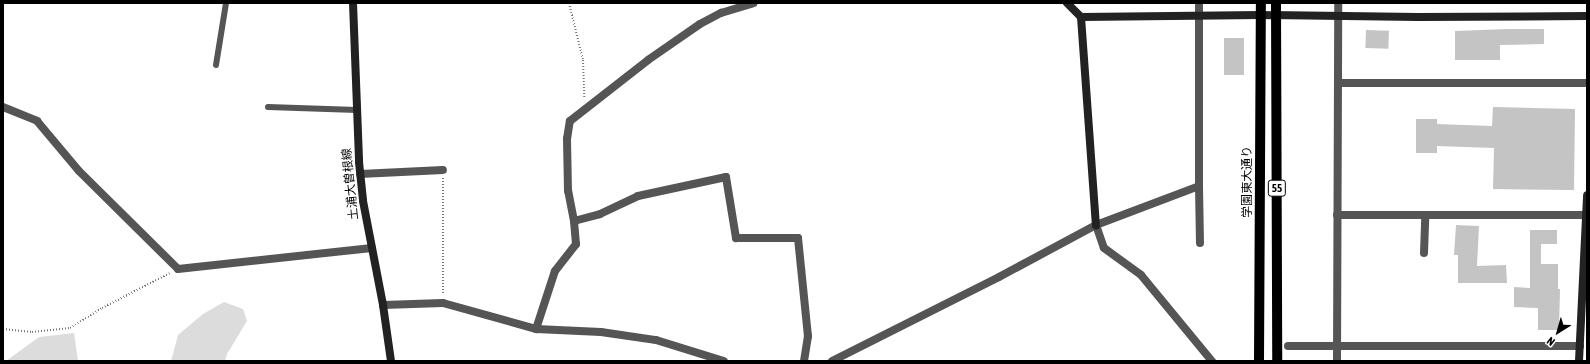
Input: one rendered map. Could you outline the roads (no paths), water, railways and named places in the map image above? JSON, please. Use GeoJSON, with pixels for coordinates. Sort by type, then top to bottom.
{"type":"FeatureCollection","features":[{"type":"Feature","properties":{"kind":"main road","name":"学園東大通り"},"geometry":{"type":"LineString","coordinates":[[1260,361],[1261,3]]}},
{"type":"Feature","properties":{"kind":"main road","name":"55"},"geometry":{"type":"LineString","coordinates":[[1276,3],[1276,361]]}},
{"type":"Feature","properties":{"kind":"street","name":"土浦大曽根線"},"geometry":{"type":"LineString","coordinates":[[353,3],[360,174],[383,305],[391,361]]}},
{"type":"Feature","properties":{"kind":"street"},"geometry":{"type":"LineString","coordinates":[[536,329],[555,271],[576,244],[574,221],[568,191],[567,139],[570,121],[648,60],[700,24],[721,14],[754,3]]}},
{"type":"Feature","properties":{"kind":"street"},"geometry":{"type":"LineString","coordinates":[[1067,3],[1081,17],[1096,225],[1104,248],[1141,275],[1212,361]]}},
{"type":"Feature","properties":{"kind":"street"},"geometry":{"type":"LineString","coordinates":[[1199,3],[1200,244]]}},
{"type":"Feature","properties":{"kind":"street"},"geometry":{"type":"LineString","coordinates":[[1337,361],[1338,3]]}},
{"type":"Feature","properties":{"kind":"street"},"geometry":{"type":"LineString","coordinates":[[1081,17],[1261,15],[1587,16]]}},
{"type":"Feature","properties":{"kind":"street"},"geometry":{"type":"LineString","coordinates":[[1338,83],[1587,83]]}},
{"type":"Feature","properties":{"kind":"street"},"geometry":{"type":"LineString","coordinates":[[3,107],[37,121],[79,171],[178,269],[372,248]]}},
{"type":"Feature","properties":{"kind":"street"},"geometry":{"type":"LineString","coordinates":[[360,174],[443,170]]}},
{"type":"Feature","properties":{"kind":"street"},"geometry":{"type":"LineString","coordinates":[[574,221],[600,214],[638,196],[726,177],[736,238],[798,238],[808,336],[804,361]]}},
{"type":"Feature","properties":{"kind":"street"},"geometry":{"type":"LineString","coordinates":[[832,361],[999,277],[1096,225],[1199,186]]}},
{"type":"Feature","properties":{"kind":"street"},"geometry":{"type":"LineString","coordinates":[[1579,361],[1586,267],[1587,195]]}},
{"type":"Feature","properties":{"kind":"street"},"geometry":{"type":"LineString","coordinates":[[1337,215],[1586,215]]}},
{"type":"Feature","properties":{"kind":"street"},"geometry":{"type":"LineString","coordinates":[[1424,253],[1425,215]]}},
{"type":"Feature","properties":{"kind":"street"},"geometry":{"type":"LineString","coordinates":[[383,305],[443,303],[536,329],[601,332],[656,340],[724,361]]}},
{"type":"Feature","properties":{"kind":"street"},"geometry":{"type":"LineString","coordinates":[[1288,346],[1580,346]]}},
{"type":"Feature","properties":{"kind":"lane"},"geometry":{"type":"LineString","coordinates":[[216,65],[226,3]]}},
{"type":"Feature","properties":{"kind":"lane"},"geometry":{"type":"LineString","coordinates":[[268,107],[357,110]]}}]}
